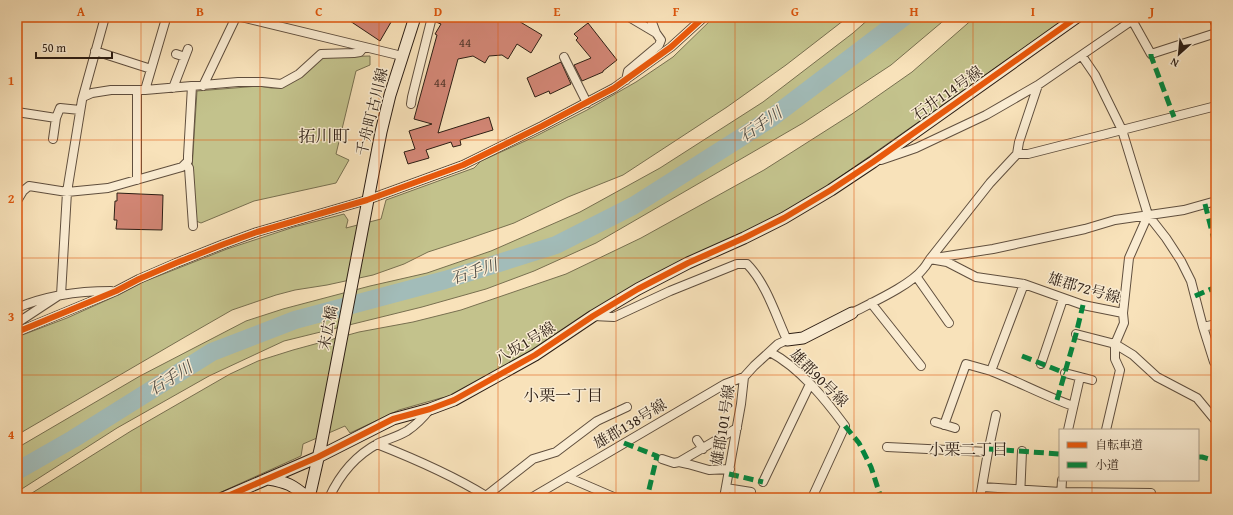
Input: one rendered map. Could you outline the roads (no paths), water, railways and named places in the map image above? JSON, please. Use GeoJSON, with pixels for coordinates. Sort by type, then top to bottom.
{"type":"FeatureCollection","features":[{"type":"Feature","properties":{"kind":"street"},"geometry":{"type":"LineString","coordinates":[[61,294],[67,192],[80,110],[105,17]]}},
{"type":"Feature","properties":{"kind":"street"},"geometry":{"type":"LineString","coordinates":[[203,86],[236,17]]}},
{"type":"Feature","properties":{"kind":"street"},"geometry":{"type":"LineString","coordinates":[[241,17],[402,56]]}},
{"type":"Feature","properties":{"kind":"street","name":"千舟町古川線"},"geometry":{"type":"LineString","coordinates":[[364,216],[390,95],[415,17]]}},
{"type":"Feature","properties":{"kind":"street"},"geometry":{"type":"LineString","coordinates":[[411,104],[432,17]]}},
{"type":"Feature","properties":{"kind":"street"},"geometry":{"type":"LineString","coordinates":[[629,17],[656,33]]}},
{"type":"Feature","properties":{"kind":"street"},"geometry":{"type":"LineString","coordinates":[[626,80],[628,71],[659,45],[661,40],[656,33],[650,17]]}},
{"type":"Feature","properties":{"kind":"street"},"geometry":{"type":"LineString","coordinates":[[17,332],[116,291],[176,262],[224,244],[257,232],[367,200],[463,165],[587,102],[626,80],[671,47],[704,17]]}},
{"type":"Feature","properties":{"kind":"street","name":"石井114号線"},"geometry":{"type":"LineString","coordinates":[[831,190],[873,162],[1077,17]]}},
{"type":"Feature","properties":{"kind":"street"},"geometry":{"type":"LineString","coordinates":[[1214,17],[1216,25]]}},
{"type":"Feature","properties":{"kind":"street"},"geometry":{"type":"LineString","coordinates":[[873,162],[923,145],[986,115],[1038,85],[1135,19],[1151,54],[1215,35]]}},
{"type":"Feature","properties":{"kind":"street"},"geometry":{"type":"LineString","coordinates":[[137,180],[141,90],[151,69],[165,22]]}},
{"type":"Feature","properties":{"kind":"street"},"geometry":{"type":"LineString","coordinates":[[83,97],[102,91],[262,82],[280,84],[298,74],[321,54],[354,54],[360,52],[364,47]]}},
{"type":"Feature","properties":{"kind":"street"},"geometry":{"type":"LineString","coordinates":[[174,88],[188,49]]}},
{"type":"Feature","properties":{"kind":"street"},"geometry":{"type":"LineString","coordinates":[[96,51],[151,69]]}},
{"type":"Feature","properties":{"kind":"street"},"geometry":{"type":"LineString","coordinates":[[176,54],[185,57]]}},
{"type":"Feature","properties":{"kind":"street"},"geometry":{"type":"LineString","coordinates":[[1082,56],[1095,75],[1122,130],[1148,216],[1182,261],[1191,281],[1203,327],[1214,362],[1216,363]]}},
{"type":"Feature","properties":{"kind":"street"},"geometry":{"type":"LineString","coordinates":[[564,57],[587,102]]}},
{"type":"Feature","properties":{"kind":"street"},"geometry":{"type":"LineString","coordinates":[[593,316],[614,317],[670,291],[737,264],[747,264],[754,271],[787,340],[803,338],[852,313],[916,276],[924,269],[930,259],[990,183],[1017,154],[1019,142],[1038,85]]}},
{"type":"Feature","properties":{"kind":"street"},"geometry":{"type":"LineString","coordinates":[[17,201],[23,191],[29,186],[67,192],[108,188],[182,167],[186,164],[188,156],[192,86]]}},
{"type":"Feature","properties":{"kind":"street"},"geometry":{"type":"LineString","coordinates":[[1017,154],[1028,154],[1216,106]]}},
{"type":"Feature","properties":{"kind":"street"},"geometry":{"type":"LineString","coordinates":[[53,139],[56,118],[60,108],[80,110]]}},
{"type":"Feature","properties":{"kind":"street"},"geometry":{"type":"LineString","coordinates":[[17,112],[56,118]]}},
{"type":"Feature","properties":{"kind":"street"},"geometry":{"type":"LineString","coordinates":[[186,164],[189,168],[193,226]]}},
{"type":"Feature","properties":{"kind":"street","name":"八坂1号線"},"geometry":{"type":"LineString","coordinates":[[223,498],[318,457],[394,419],[430,409],[454,400],[535,355],[593,316],[644,286],[688,263],[771,225],[831,190]]}},
{"type":"Feature","properties":{"kind":"street"},"geometry":{"type":"LineString","coordinates":[[930,259],[1085,229],[1116,220],[1184,210],[1216,201]]}},
{"type":"Feature","properties":{"kind":"street","name":"末広橋"},"geometry":{"type":"LineString","coordinates":[[318,457],[364,216]]}},
{"type":"Feature","properties":{"kind":"street"},"geometry":{"type":"LineString","coordinates":[[1123,313],[1129,258],[1148,216]]}},
{"type":"Feature","properties":{"kind":"street","name":"雄郡72号線"},"geometry":{"type":"LineString","coordinates":[[930,259],[947,262],[976,277],[1024,284],[1083,305],[1123,313],[1124,323],[1115,344]]}},
{"type":"Feature","properties":{"kind":"street"},"geometry":{"type":"LineString","coordinates":[[916,276],[949,323]]}},
{"type":"Feature","properties":{"kind":"street"},"geometry":{"type":"LineString","coordinates":[[991,371],[1024,284]]}},
{"type":"Feature","properties":{"kind":"street"},"geometry":{"type":"LineString","coordinates":[[17,308],[43,298],[61,294],[84,291],[116,291]]}},
{"type":"Feature","properties":{"kind":"street"},"geometry":{"type":"LineString","coordinates":[[17,323],[61,294]]}},
{"type":"Feature","properties":{"kind":"street"},"geometry":{"type":"LineString","coordinates":[[1040,364],[1063,298]]}},
{"type":"Feature","properties":{"kind":"street"},"geometry":{"type":"LineString","coordinates":[[870,303],[921,366]]}},
{"type":"Feature","properties":{"kind":"street"},"geometry":{"type":"LineString","coordinates":[[1203,327],[1216,324]]}},
{"type":"Feature","properties":{"kind":"street"},"geometry":{"type":"LineString","coordinates":[[1076,334],[1115,344],[1133,355],[1157,377],[1197,398],[1216,421]]}},
{"type":"Feature","properties":{"kind":"street","name":"雄郡101号線"},"geometry":{"type":"LineString","coordinates":[[724,498],[737,428],[744,377],[778,344],[787,340]]}},
{"type":"Feature","properties":{"kind":"street"},"geometry":{"type":"LineString","coordinates":[[1106,429],[1120,370],[1115,359],[1115,344]]}},
{"type":"Feature","properties":{"kind":"street","name":"雄郡90号線"},"geometry":{"type":"LineString","coordinates":[[770,352],[791,364],[830,405],[845,426],[812,498]]}},
{"type":"Feature","properties":{"kind":"street"},"geometry":{"type":"LineString","coordinates":[[944,425],[966,364],[991,371],[1022,383],[1073,406]]}},
{"type":"Feature","properties":{"kind":"street"},"geometry":{"type":"LineString","coordinates":[[1065,373],[1092,380]]}},
{"type":"Feature","properties":{"kind":"street","name":"雄郡138号線"},"geometry":{"type":"LineString","coordinates":[[531,498],[725,384],[744,377]]}},
{"type":"Feature","properties":{"kind":"street"},"geometry":{"type":"LineString","coordinates":[[1068,429],[1080,377]]}},
{"type":"Feature","properties":{"kind":"street"},"geometry":{"type":"LineString","coordinates":[[763,482],[810,384]]}},
{"type":"Feature","properties":{"kind":"street"},"geometry":{"type":"LineString","coordinates":[[378,444],[418,460],[468,485],[486,497],[533,458],[556,452],[597,421],[627,407]]}},
{"type":"Feature","properties":{"kind":"street"},"geometry":{"type":"LineString","coordinates":[[329,498],[338,480],[348,468],[378,444],[407,431],[422,420],[430,409]]}},
{"type":"Feature","properties":{"kind":"street"},"geometry":{"type":"LineString","coordinates":[[980,498],[996,415]]}},
{"type":"Feature","properties":{"kind":"street"},"geometry":{"type":"LineString","coordinates":[[935,422],[955,428]]}},
{"type":"Feature","properties":{"kind":"street"},"geometry":{"type":"LineString","coordinates":[[662,460],[674,463],[679,462],[737,428]]}},
{"type":"Feature","properties":{"kind":"street"},"geometry":{"type":"LineString","coordinates":[[697,440],[703,449]]}},
{"type":"Feature","properties":{"kind":"street"},"geometry":{"type":"LineString","coordinates":[[888,447],[988,452]]}},
{"type":"Feature","properties":{"kind":"street"},"geometry":{"type":"LineString","coordinates":[[1021,494],[1022,451]]}},
{"type":"Feature","properties":{"kind":"street"},"geometry":{"type":"LineString","coordinates":[[268,479],[284,481],[297,488],[308,498],[318,457]]}},
{"type":"Feature","properties":{"kind":"street"},"geometry":{"type":"LineString","coordinates":[[679,462],[709,470],[730,469]]}},
{"type":"Feature","properties":{"kind":"street"},"geometry":{"type":"LineString","coordinates":[[567,477],[616,498]]}},
{"type":"Feature","properties":{"kind":"street"},"geometry":{"type":"LineString","coordinates":[[1061,495],[1062,481]]}},
{"type":"Feature","properties":{"kind":"street"},"geometry":{"type":"LineString","coordinates":[[982,487],[1021,494],[1061,495],[1151,493],[1151,498]]}},
{"type":"Feature","properties":{"kind":"street"},"geometry":{"type":"LineString","coordinates":[[726,488],[751,492]]}},
{"type":"Feature","properties":{"kind":"waterway","name":"石手川"},"geometry":{"type":"LineString","coordinates":[[17,471],[73,439],[212,352],[295,320],[445,280],[556,245],[633,206],[770,119],[904,17]]}},
{"type":"Feature","properties":{"kind":"district","name":"拓川町"},"geometry":{"type":"Point","coordinates":[324,136]}},
{"type":"Feature","properties":{"kind":"district","name":"小栗一丁目"},"geometry":{"type":"Point","coordinates":[563,395]}},
{"type":"Feature","properties":{"kind":"district","name":"小栗二丁目"},"geometry":{"type":"Point","coordinates":[968,449]}}]}
